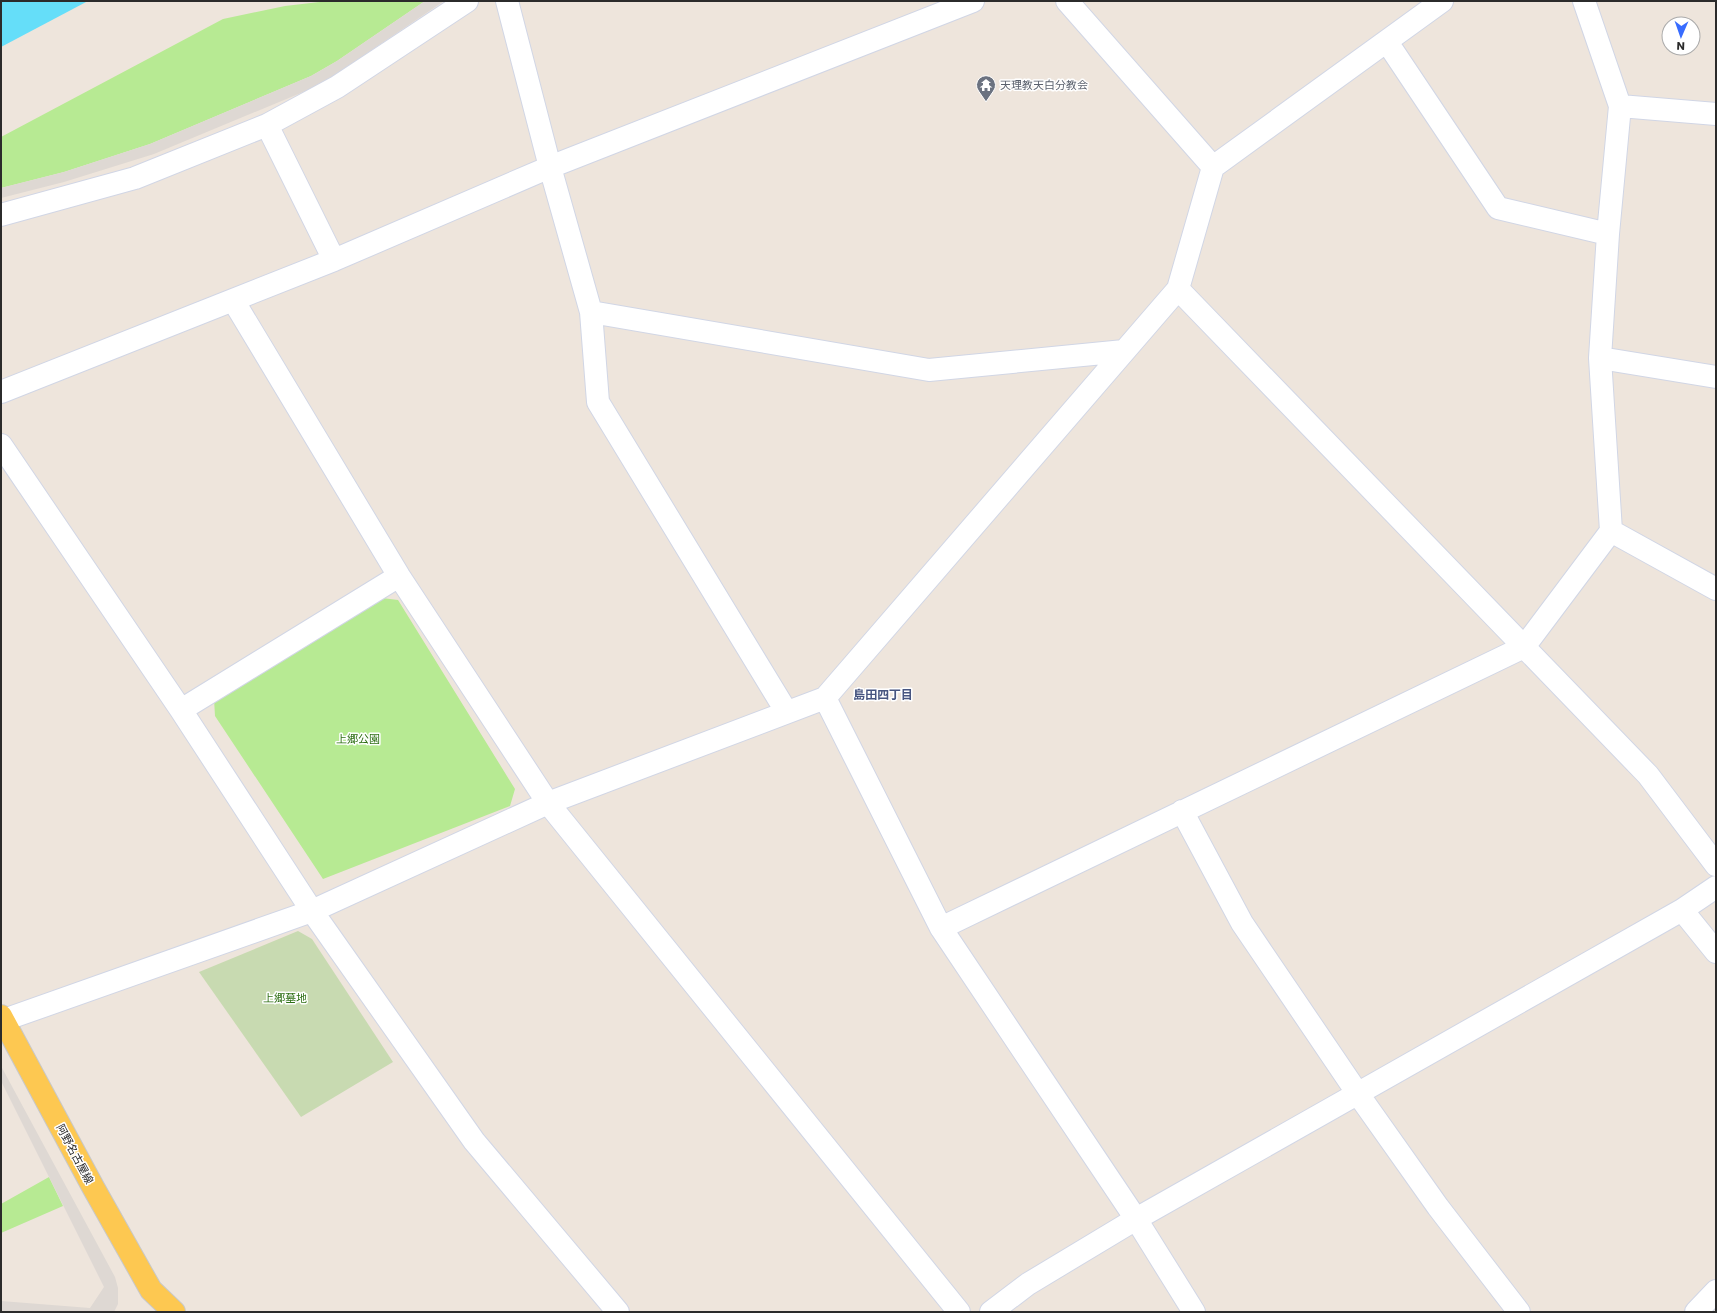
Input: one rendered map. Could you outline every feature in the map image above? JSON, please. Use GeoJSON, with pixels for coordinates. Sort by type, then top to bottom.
{"type":"FeatureCollection","features":[{"type":"Feature","properties":{"kind":"main road","name":"阿野名古屋線"},"geometry":{"type":"LineString","coordinates":[[2,1019],[151,1290],[174,1312]]}},
{"type":"Feature","properties":{"kind":"main road","name":"阿野名古屋線"},"geometry":{"type":"LineString","coordinates":[[151,1290],[152,1312]]}},
{"type":"Feature","properties":{"kind":"street"},"geometry":{"type":"LineString","coordinates":[[1,215],[135,178],[267,124],[337,87],[467,1]]}},
{"type":"Feature","properties":{"kind":"street"},"geometry":{"type":"LineString","coordinates":[[507,1],[550,167],[591,312],[598,402],[786,712]]}},
{"type":"Feature","properties":{"kind":"street"},"geometry":{"type":"LineString","coordinates":[[1,392],[334,260],[550,167],[973,1]]}},
{"type":"Feature","properties":{"kind":"street"},"geometry":{"type":"LineString","coordinates":[[1067,1],[1213,167]]}},
{"type":"Feature","properties":{"kind":"street"},"geometry":{"type":"LineString","coordinates":[[2,1019],[312,911],[548,804],[824,698],[1178,289],[1213,167],[1442,1]]}},
{"type":"Feature","properties":{"kind":"street"},"geometry":{"type":"LineString","coordinates":[[942,928],[1524,647],[1611,531],[1600,358],[1608,234],[1620,106],[1584,1]]}},
{"type":"Feature","properties":{"kind":"street"},"geometry":{"type":"LineString","coordinates":[[1387,42],[1498,208],[1608,234]]}},
{"type":"Feature","properties":{"kind":"street"},"geometry":{"type":"LineString","coordinates":[[1620,106],[1716,114]]}},
{"type":"Feature","properties":{"kind":"street"},"geometry":{"type":"LineString","coordinates":[[267,124],[334,260]]}},
{"type":"Feature","properties":{"kind":"street"},"geometry":{"type":"LineString","coordinates":[[1178,289],[1648,775],[1716,865]]}},
{"type":"Feature","properties":{"kind":"street"},"geometry":{"type":"LineString","coordinates":[[233,300],[399,576],[548,804],[959,1312]]}},
{"type":"Feature","properties":{"kind":"street"},"geometry":{"type":"LineString","coordinates":[[591,312],[929,370],[1124,351]]}},
{"type":"Feature","properties":{"kind":"street"},"geometry":{"type":"LineString","coordinates":[[1600,358],[1716,377]]}},
{"type":"Feature","properties":{"kind":"street"},"geometry":{"type":"LineString","coordinates":[[1,445],[181,710],[312,911],[474,1141],[618,1312]]}},
{"type":"Feature","properties":{"kind":"street"},"geometry":{"type":"LineString","coordinates":[[1611,531],[1716,589]]}},
{"type":"Feature","properties":{"kind":"street"},"geometry":{"type":"LineString","coordinates":[[181,710],[399,576]]}},
{"type":"Feature","properties":{"kind":"street"},"geometry":{"type":"LineString","coordinates":[[824,698],[942,928],[1136,1219],[1194,1312]]}},
{"type":"Feature","properties":{"kind":"street"},"geometry":{"type":"LineString","coordinates":[[1182,811],[1242,923],[1358,1094],[1438,1207],[1518,1312]]}},
{"type":"Feature","properties":{"kind":"street"},"geometry":{"type":"LineString","coordinates":[[991,1312],[1028,1284],[1136,1219],[1682,910],[1716,887]]}},
{"type":"Feature","properties":{"kind":"street"},"geometry":{"type":"LineString","coordinates":[[1682,910],[1716,952]]}},
{"type":"Feature","properties":{"kind":"street"},"geometry":{"type":"LineString","coordinates":[[1696,1312],[1716,1291]]}},
{"type":"Feature","properties":{"kind":"green space"},"geometry":{"type":"Polygon","coordinates":[[[328,1],[425,1],[337,61],[311,76],[150,144],[64,172],[1,188],[1,137],[223,19],[285,6],[328,1]]]}},
{"type":"Feature","properties":{"kind":"green space","name":"上郷公園"},"geometry":{"type":"Polygon","coordinates":[[[382,598],[398,600],[515,789],[510,806],[323,879],[215,716],[214,699],[382,598]]]}},
{"type":"Feature","properties":{"kind":"green space","name":"上郷墓地"},"geometry":{"type":"Polygon","coordinates":[[[298,931],[312,939],[393,1062],[301,1117],[199,972],[298,931]]]}},
{"type":"Feature","properties":{"kind":"green space"},"geometry":{"type":"Polygon","coordinates":[[[49,1177],[63,1206],[1,1233],[1,1204],[49,1177]]]}},
{"type":"Feature","properties":{"kind":"shaded area"},"geometry":{"type":"Polygon","coordinates":[[[425,1],[444,1],[320,85],[154,154],[64,182],[1,198],[1,188],[64,172],[150,144],[311,76],[337,61],[425,1]]]}},
{"type":"Feature","properties":{"kind":"shaded area"},"geometry":{"type":"Polygon","coordinates":[[[1,1066],[115,1277],[118,1288],[118,1304],[114,1312],[1,1312],[1,1301],[90,1308],[104,1287],[1,1081],[1,1066]]]}},
{"type":"Feature","properties":{"kind":"water"},"geometry":{"type":"Polygon","coordinates":[[[1,1],[88,1],[1,47],[1,1]]]}},
{"type":"Feature","properties":{"kind":"place","name":"天理教天白分教会"},"geometry":{"type":"Point","coordinates":[986,102]}},
{"type":"Feature","properties":{"kind":"district","name":"島田四丁目"},"geometry":{"type":"Point","coordinates":[883,695]}}]}
